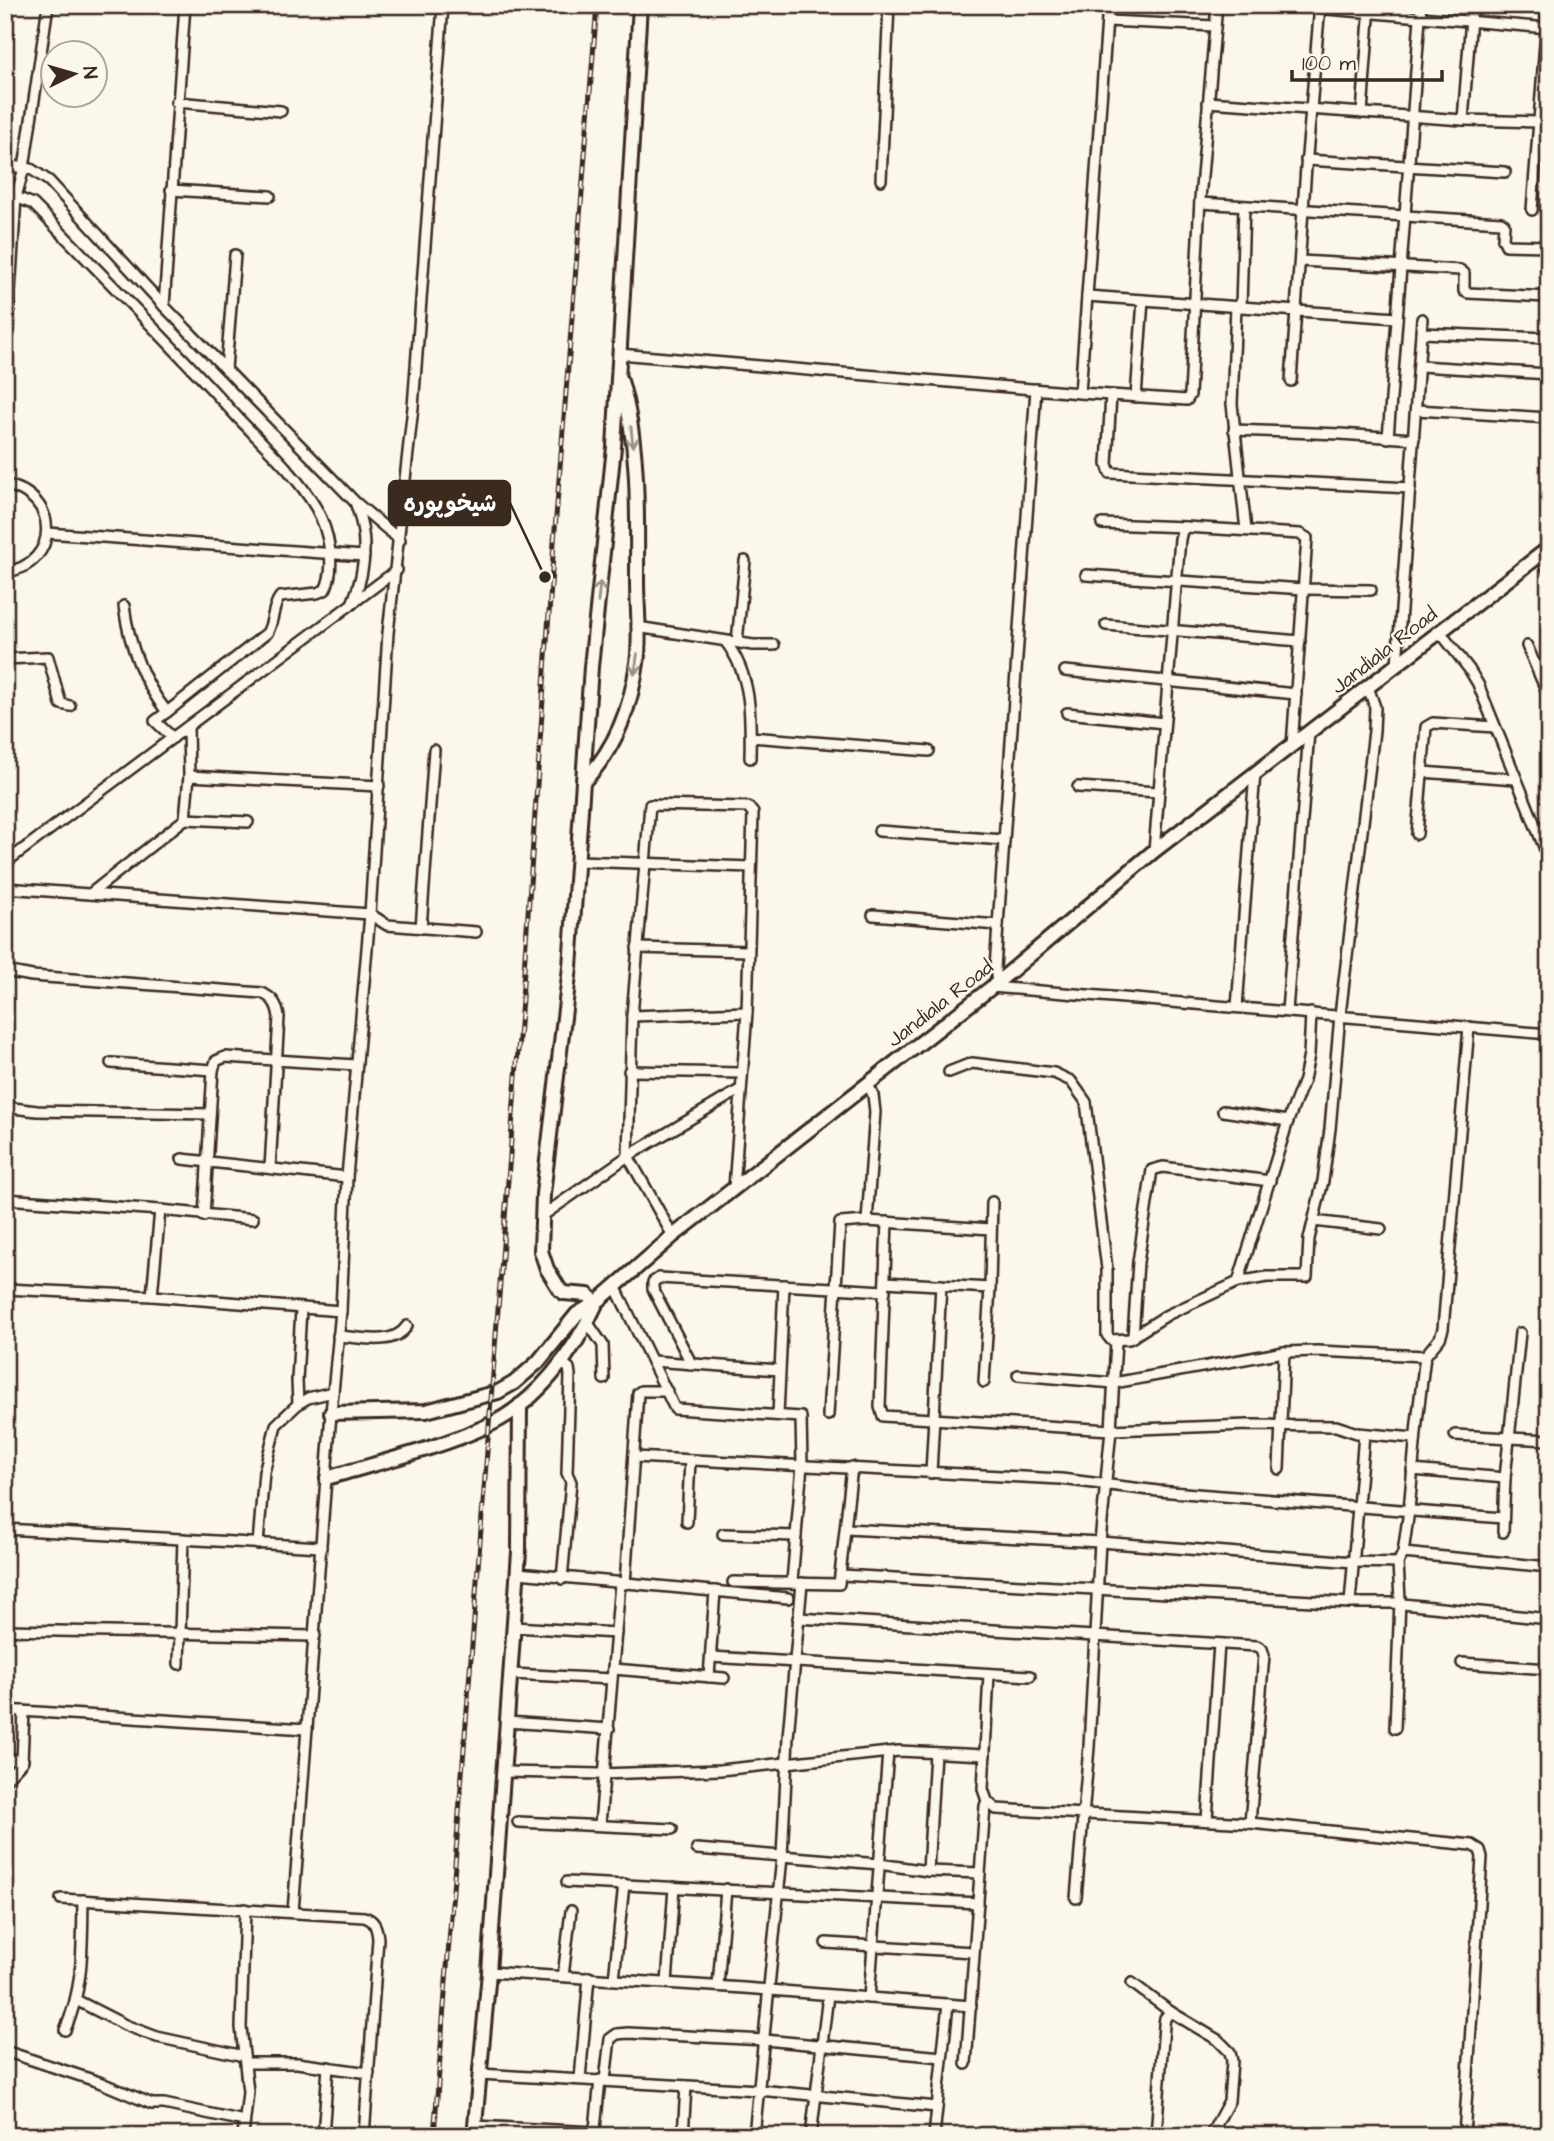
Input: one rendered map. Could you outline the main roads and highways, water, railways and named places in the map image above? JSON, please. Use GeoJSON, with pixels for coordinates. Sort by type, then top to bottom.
{"type":"FeatureCollection","features":[{"type":"Feature","properties":{"kind":"railway"},"geometry":{"type":"LineString","coordinates":[[434,2136],[597,5]]}},
{"type":"Feature","properties":{"kind":"place","name":"شیخوپورہ"},"geometry":{"type":"Point","coordinates":[545,577]}}]}
